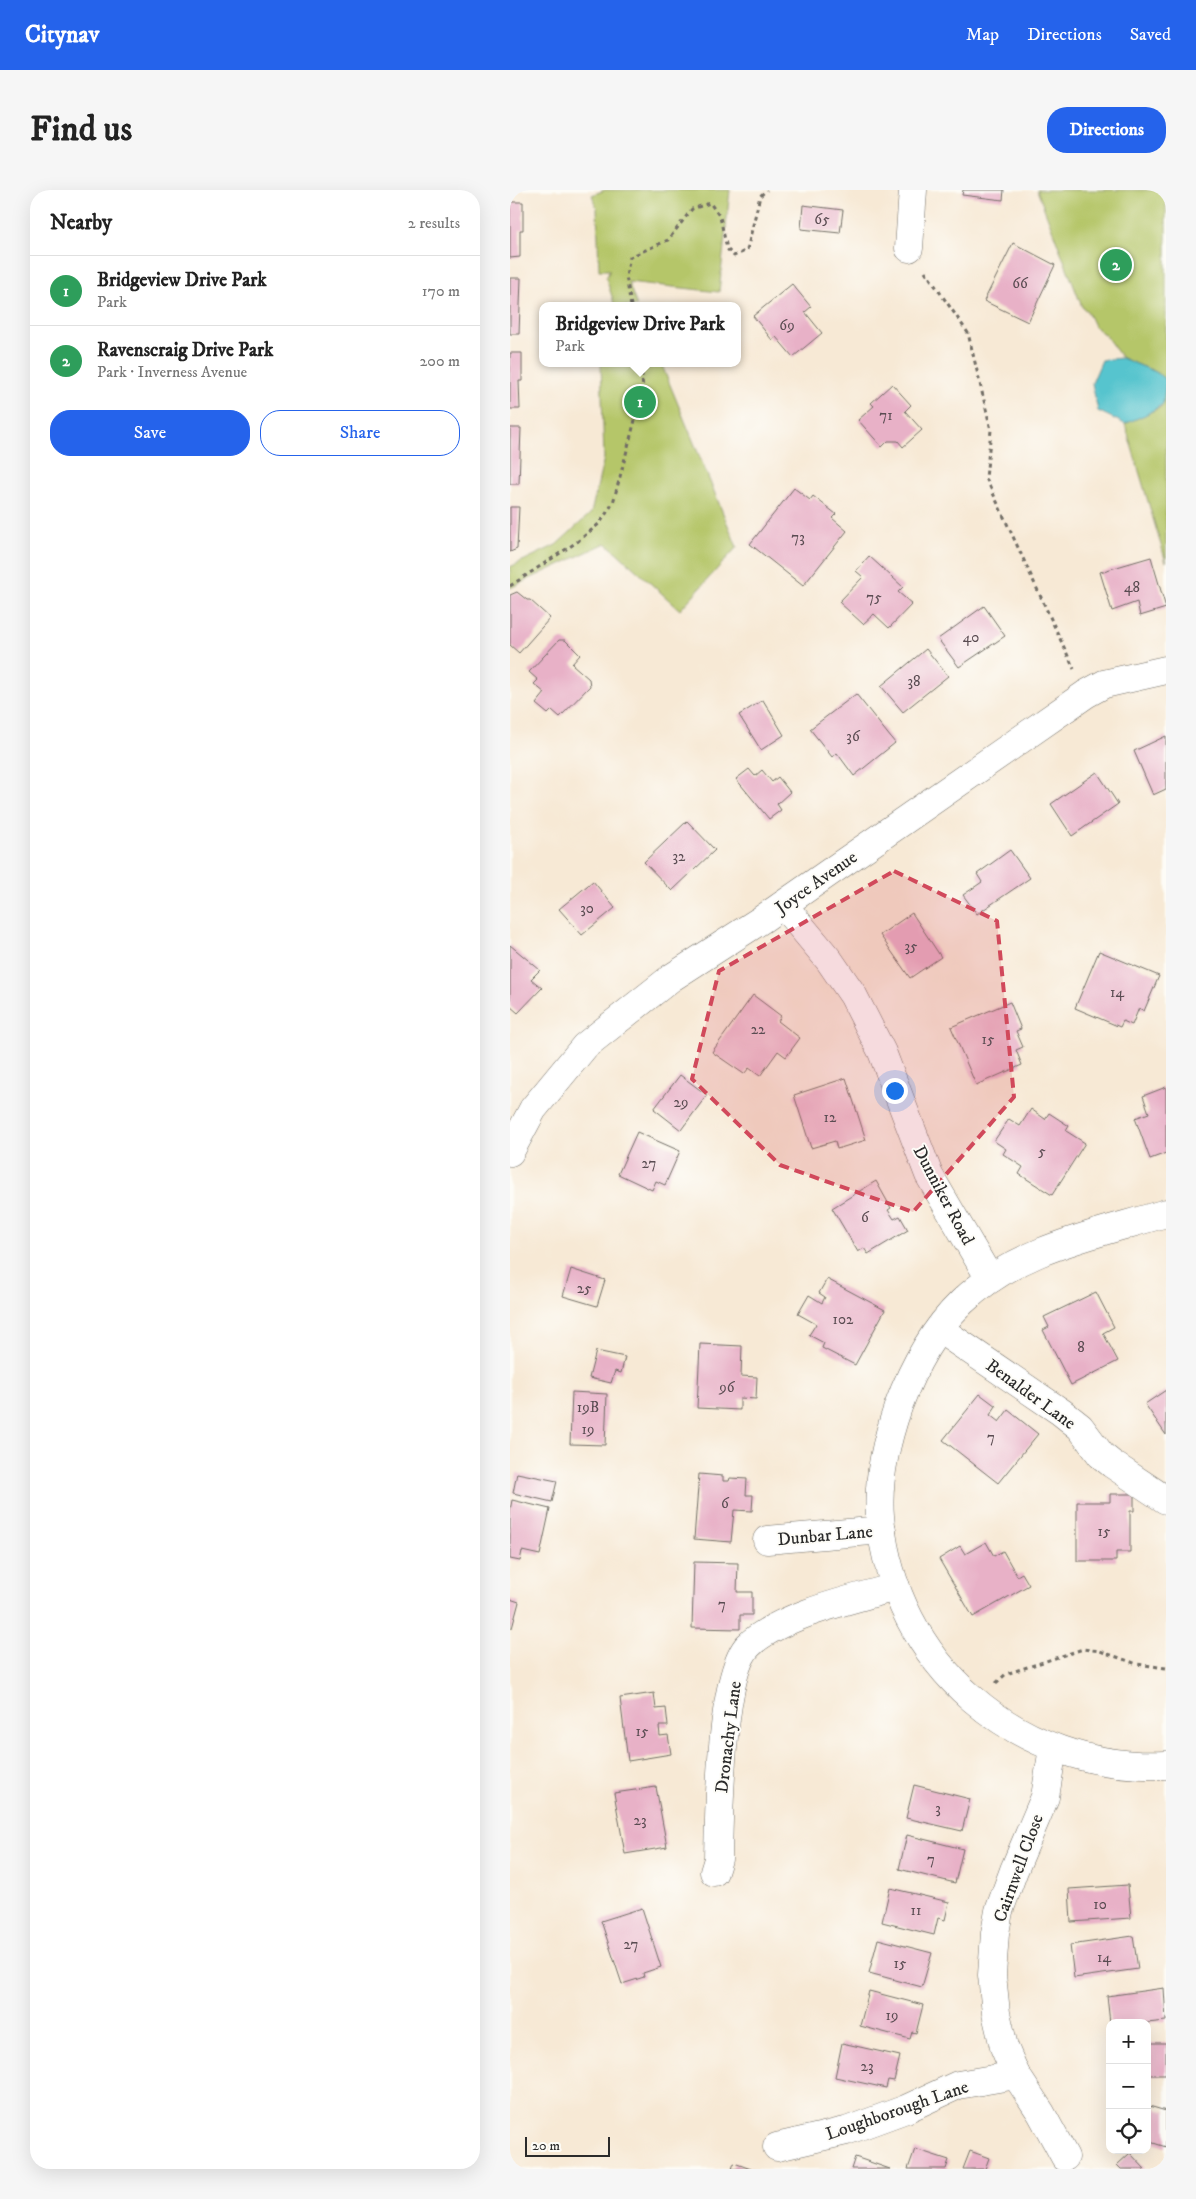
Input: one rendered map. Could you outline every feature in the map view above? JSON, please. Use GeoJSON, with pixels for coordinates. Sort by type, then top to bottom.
{"type":"FeatureCollection","features":[{"type":"Feature","properties":{"kind":"street"},"geometry":{"type":"LineString","coordinates":[[909,248],[913,190]]}},
{"type":"Feature","properties":{"kind":"street","name":"Joyce Avenue"},"geometry":{"type":"LineString","coordinates":[[510,1152],[534,1109],[586,1046],[671,978],[783,905],[1086,694],[1104,684],[1166,670]]}},
{"type":"Feature","properties":{"kind":"street","name":"Dunniker Road"},"geometry":{"type":"LineString","coordinates":[[783,905],[829,960],[853,994],[882,1052],[929,1175],[990,1279]]}},
{"type":"Feature","properties":{"kind":"street"},"geometry":{"type":"LineString","coordinates":[[1166,1213],[1050,1248],[1026,1258],[990,1279],[961,1303],[939,1329],[913,1371],[891,1427],[884,1456],[880,1515],[885,1547],[896,1586],[906,1611],[922,1641],[942,1669],[974,1701],[993,1716],[1023,1734],[1053,1748],[1088,1759],[1122,1765],[1166,1765]]}},
{"type":"Feature","properties":{"kind":"street","name":"Benalder Lane"},"geometry":{"type":"LineString","coordinates":[[939,1329],[1061,1412],[1080,1427],[1102,1455],[1112,1464],[1166,1500]]}},
{"type":"Feature","properties":{"kind":"street","name":"Dunbar Lane"},"geometry":{"type":"LineString","coordinates":[[767,1540],[882,1530]]}},
{"type":"Feature","properties":{"kind":"street","name":"Dronachy Lane"},"geometry":{"type":"LineString","coordinates":[[714,1872],[718,1859],[721,1764],[727,1713],[738,1666],[748,1647],[768,1632],[794,1619],[896,1586]]}},
{"type":"Feature","properties":{"kind":"street","name":"Cairnwell Close"},"geometry":{"type":"LineString","coordinates":[[1053,1748],[1045,1797],[1006,1890],[995,1933],[992,1975],[996,2014],[1004,2047],[1016,2075],[1041,2113],[1065,2157]]}},
{"type":"Feature","properties":{"kind":"street","name":"Loughborough Lane"},"geometry":{"type":"LineString","coordinates":[[777,2147],[846,2131],[923,2102],[958,2085],[1016,2075]]}},
{"type":"Feature","properties":{"kind":"path"},"geometry":{"type":"LineString","coordinates":[[630,302],[626,276],[630,257],[668,240],[692,209],[710,203],[720,217],[727,249],[734,256],[746,250],[760,196],[767,190]]}},
{"type":"Feature","properties":{"kind":"path"},"geometry":{"type":"LineString","coordinates":[[909,248],[968,333],[991,430],[986,478],[1086,694]]}},
{"type":"Feature","properties":{"kind":"path"},"geometry":{"type":"LineString","coordinates":[[510,586],[577,542],[600,523],[613,503],[642,390],[641,367]]}},
{"type":"Feature","properties":{"kind":"path"},"geometry":{"type":"LineString","coordinates":[[974,1701],[1006,1674],[1083,1649],[1100,1651],[1137,1664],[1166,1668]]}},
{"type":"Feature","properties":{"kind":"highlighted area"},"geometry":{"type":"Polygon","coordinates":[[[894,871],[997,921],[1014,1097],[913,1212],[780,1165],[692,1079],[719,971],[894,871]]]}},
{"type":"Feature","properties":{"kind":"green space"},"geometry":{"type":"Polygon","coordinates":[[[605,190],[730,190],[719,292],[628,282],[636,302],[614,302],[606,278],[610,270],[599,270],[597,208],[592,195],[605,190]]]}},
{"type":"Feature","properties":{"kind":"green space"},"geometry":{"type":"Polygon","coordinates":[[[1037,190],[1166,190],[1166,380],[1156,372],[1122,358],[1105,335],[1094,326],[1087,311],[1082,307],[1037,190]]]}},
{"type":"Feature","properties":{"kind":"green space"},"geometry":{"type":"Polygon","coordinates":[[[601,367],[663,367],[737,547],[680,610],[606,543],[510,588],[510,567],[556,545],[591,513],[604,458],[601,367]]]}},
{"type":"Feature","properties":{"kind":"green space"},"geometry":{"type":"Polygon","coordinates":[[[1166,389],[1166,562],[1125,424],[1161,407],[1164,390],[1166,389]]]}},
{"type":"Feature","properties":{"kind":"water"},"geometry":{"type":"Polygon","coordinates":[[[1122,358],[1156,372],[1166,380],[1163,404],[1125,424],[1098,411],[1092,383],[1102,360],[1122,358]]]}},
{"type":"Feature","properties":{"kind":"building"},"geometry":{"type":"Polygon","coordinates":[[[963,190],[1004,190],[1003,200],[962,195],[963,190]]]}},
{"type":"Feature","properties":{"kind":"building"},"geometry":{"type":"Polygon","coordinates":[[[510,202],[523,202],[523,230],[520,230],[520,257],[510,258],[510,202]]]}},
{"type":"Feature","properties":{"kind":"building"},"geometry":{"type":"Polygon","coordinates":[[[803,205],[843,210],[840,233],[801,229],[803,205]]]}},
{"type":"Feature","properties":{"kind":"building"},"geometry":{"type":"Polygon","coordinates":[[[1013,243],[1055,265],[1028,322],[984,301],[1013,243]]]}},
{"type":"Feature","properties":{"kind":"building"},"geometry":{"type":"Polygon","coordinates":[[[510,278],[521,278],[519,334],[510,334],[510,278]]]}},
{"type":"Feature","properties":{"kind":"building"},"geometry":{"type":"Polygon","coordinates":[[[792,284],[811,307],[805,312],[822,333],[793,357],[776,337],[772,340],[753,316],[792,284]]]}},
{"type":"Feature","properties":{"kind":"building"},"geometry":{"type":"Polygon","coordinates":[[[510,353],[522,353],[522,381],[519,381],[520,409],[510,409],[510,353]]]}},
{"type":"Feature","properties":{"kind":"building"},"geometry":{"type":"Polygon","coordinates":[[[892,384],[911,405],[905,411],[922,430],[903,447],[898,441],[888,441],[882,447],[858,420],[874,406],[871,403],[892,384]]]}},
{"type":"Feature","properties":{"kind":"building"},"geometry":{"type":"Polygon","coordinates":[[[510,428],[521,428],[519,484],[510,484],[510,428]]]}},
{"type":"Feature","properties":{"kind":"building"},"geometry":{"type":"Polygon","coordinates":[[[794,488],[810,500],[813,496],[836,514],[832,518],[847,531],[803,586],[750,544],[794,488]]]}},
{"type":"Feature","properties":{"kind":"building"},"geometry":{"type":"Polygon","coordinates":[[[510,507],[519,507],[517,549],[510,552],[510,507]]]}},
{"type":"Feature","properties":{"kind":"building"},"geometry":{"type":"Polygon","coordinates":[[[869,556],[903,587],[898,592],[912,604],[889,628],[874,614],[863,624],[839,602],[863,577],[856,571],[869,556]]]}},
{"type":"Feature","properties":{"kind":"building"},"geometry":{"type":"Polygon","coordinates":[[[1151,557],[1166,608],[1140,616],[1137,602],[1112,611],[1100,572],[1151,557]]]}},
{"type":"Feature","properties":{"kind":"building"},"geometry":{"type":"Polygon","coordinates":[[[517,592],[527,600],[530,600],[550,618],[519,653],[510,645],[510,595],[517,592]]]}},
{"type":"Feature","properties":{"kind":"building"},"geometry":{"type":"Polygon","coordinates":[[[984,606],[1005,636],[959,667],[938,639],[984,606]]]}},
{"type":"Feature","properties":{"kind":"building"},"geometry":{"type":"Polygon","coordinates":[[[559,640],[565,640],[580,655],[572,664],[589,679],[590,686],[560,717],[552,710],[548,714],[536,704],[545,693],[534,684],[538,680],[529,672],[559,640]]]}},
{"type":"Feature","properties":{"kind":"building"},"geometry":{"type":"Polygon","coordinates":[[[926,649],[948,676],[903,712],[881,686],[926,649]]]}},
{"type":"Feature","properties":{"kind":"building"},"geometry":{"type":"Polygon","coordinates":[[[856,694],[895,743],[854,776],[837,753],[832,757],[810,729],[856,694]]]}},
{"type":"Feature","properties":{"kind":"building"},"geometry":{"type":"Polygon","coordinates":[[[763,700],[784,735],[761,750],[739,715],[763,700]]]}},
{"type":"Feature","properties":{"kind":"building"},"geometry":{"type":"Polygon","coordinates":[[[1166,736],[1166,789],[1153,795],[1134,751],[1166,736]]]}},
{"type":"Feature","properties":{"kind":"building"},"geometry":{"type":"Polygon","coordinates":[[[749,769],[755,776],[762,770],[772,782],[778,777],[790,792],[777,804],[781,810],[769,819],[736,779],[749,769]]]}},
{"type":"Feature","properties":{"kind":"building"},"geometry":{"type":"Polygon","coordinates":[[[1097,772],[1118,804],[1072,836],[1051,804],[1097,772]]]}},
{"type":"Feature","properties":{"kind":"building"},"geometry":{"type":"Polygon","coordinates":[[[687,821],[715,850],[672,891],[644,862],[687,821]]]}},
{"type":"Feature","properties":{"kind":"building"},"geometry":{"type":"Polygon","coordinates":[[[1010,850],[1030,878],[977,914],[963,895],[982,882],[977,874],[1010,850]]]}},
{"type":"Feature","properties":{"kind":"building"},"geometry":{"type":"Polygon","coordinates":[[[593,881],[615,908],[582,935],[559,909],[593,881]]]}},
{"type":"Feature","properties":{"kind":"building"},"geometry":{"type":"Polygon","coordinates":[[[912,913],[941,957],[910,978],[880,935],[912,913]]]}},
{"type":"Feature","properties":{"kind":"building"},"geometry":{"type":"Polygon","coordinates":[[[510,945],[540,970],[531,979],[542,988],[518,1013],[510,1006],[510,945]]]}},
{"type":"Feature","properties":{"kind":"building"},"geometry":{"type":"Polygon","coordinates":[[[1099,951],[1159,976],[1144,1011],[1139,1008],[1132,1025],[1123,1021],[1120,1027],[1075,1008],[1099,951]]]}},
{"type":"Feature","properties":{"kind":"building"},"geometry":{"type":"Polygon","coordinates":[[[753,995],[781,1016],[778,1021],[800,1038],[786,1057],[778,1051],[760,1076],[749,1068],[744,1074],[712,1052],[753,995]]]}},
{"type":"Feature","properties":{"kind":"building"},"geometry":{"type":"Polygon","coordinates":[[[1010,1002],[1021,1029],[1016,1031],[1023,1047],[1016,1050],[1022,1065],[976,1085],[951,1027],[1010,1002]]]}},
{"type":"Feature","properties":{"kind":"building"},"geometry":{"type":"Polygon","coordinates":[[[680,1075],[707,1095],[681,1130],[654,1109],[680,1075]]]}},
{"type":"Feature","properties":{"kind":"building"},"geometry":{"type":"Polygon","coordinates":[[[846,1078],[866,1140],[837,1149],[835,1141],[811,1148],[794,1095],[846,1078]]]}},
{"type":"Feature","properties":{"kind":"building"},"geometry":{"type":"Polygon","coordinates":[[[1166,1087],[1166,1153],[1150,1159],[1135,1118],[1149,1113],[1143,1096],[1166,1087]]]}},
{"type":"Feature","properties":{"kind":"building"},"geometry":{"type":"Polygon","coordinates":[[[1031,1109],[1045,1119],[1049,1113],[1069,1126],[1066,1131],[1085,1143],[1052,1195],[1019,1174],[1023,1167],[1003,1154],[1006,1149],[994,1141],[1009,1119],[1020,1126],[1031,1109]]]}},
{"type":"Feature","properties":{"kind":"building"},"geometry":{"type":"Polygon","coordinates":[[[637,1132],[680,1151],[665,1185],[656,1181],[652,1190],[618,1174],[637,1132]]]}},
{"type":"Feature","properties":{"kind":"building"},"geometry":{"type":"Polygon","coordinates":[[[876,1181],[891,1208],[888,1210],[894,1219],[900,1216],[908,1230],[868,1254],[864,1248],[858,1252],[832,1208],[876,1181]]]}},
{"type":"Feature","properties":{"kind":"building"},"geometry":{"type":"Polygon","coordinates":[[[571,1269],[605,1280],[597,1306],[563,1296],[571,1269]]]}},
{"type":"Feature","properties":{"kind":"building"},"geometry":{"type":"Polygon","coordinates":[[[827,1279],[885,1310],[855,1365],[822,1348],[824,1343],[809,1335],[816,1324],[798,1314],[809,1295],[822,1303],[825,1297],[819,1293],[827,1279]]]}},
{"type":"Feature","properties":{"kind":"building"},"geometry":{"type":"Polygon","coordinates":[[[1096,1292],[1114,1327],[1103,1333],[1118,1361],[1071,1385],[1043,1330],[1049,1327],[1044,1317],[1096,1292]]]}},
{"type":"Feature","properties":{"kind":"building"},"geometry":{"type":"Polygon","coordinates":[[[700,1344],[742,1346],[741,1376],[757,1377],[756,1399],[740,1398],[740,1410],[697,1408],[700,1344]]]}},
{"type":"Feature","properties":{"kind":"building"},"geometry":{"type":"Polygon","coordinates":[[[596,1351],[625,1357],[621,1373],[615,1371],[611,1383],[589,1378],[596,1351]]]}},
{"type":"Feature","properties":{"kind":"building"},"geometry":{"type":"Polygon","coordinates":[[[1166,1390],[1166,1435],[1145,1404],[1166,1390]]]}},
{"type":"Feature","properties":{"kind":"building"},"geometry":{"type":"Polygon","coordinates":[[[572,1392],[607,1394],[605,1445],[570,1444],[572,1392]]]}},
{"type":"Feature","properties":{"kind":"building"},"geometry":{"type":"Polygon","coordinates":[[[980,1394],[996,1406],[990,1415],[999,1422],[1008,1410],[1038,1434],[998,1483],[943,1440],[980,1394]]]}},
{"type":"Feature","properties":{"kind":"building"},"geometry":{"type":"Polygon","coordinates":[[[517,1473],[557,1481],[552,1502],[513,1493],[517,1473]]]}},
{"type":"Feature","properties":{"kind":"building"},"geometry":{"type":"Polygon","coordinates":[[[699,1474],[723,1476],[723,1481],[729,1481],[730,1478],[747,1479],[746,1495],[753,1495],[752,1511],[734,1510],[731,1542],[694,1539],[699,1474]]]}},
{"type":"Feature","properties":{"kind":"building"},"geometry":{"type":"Polygon","coordinates":[[[1110,1494],[1134,1494],[1134,1511],[1130,1511],[1130,1552],[1116,1552],[1116,1561],[1077,1561],[1077,1502],[1110,1502],[1110,1494]]]}},
{"type":"Feature","properties":{"kind":"building"},"geometry":{"type":"Polygon","coordinates":[[[512,1500],[550,1509],[540,1555],[522,1551],[520,1561],[510,1559],[510,1511],[512,1500]]]}},
{"type":"Feature","properties":{"kind":"building"},"geometry":{"type":"Polygon","coordinates":[[[986,1542],[994,1556],[1003,1551],[1017,1576],[1022,1573],[1029,1585],[973,1617],[939,1559],[960,1546],[965,1554],[986,1542]]]}},
{"type":"Feature","properties":{"kind":"building"},"geometry":{"type":"Polygon","coordinates":[[[694,1562],[738,1563],[737,1592],[752,1592],[752,1615],[740,1615],[740,1629],[692,1628],[694,1562]]]}},
{"type":"Feature","properties":{"kind":"building"},"geometry":{"type":"Polygon","coordinates":[[[510,1599],[519,1602],[512,1628],[510,1628],[510,1599]]]}},
{"type":"Feature","properties":{"kind":"building"},"geometry":{"type":"Polygon","coordinates":[[[654,1693],[656,1709],[666,1708],[668,1726],[659,1726],[660,1736],[668,1735],[671,1754],[628,1761],[620,1698],[654,1693]]]}},
{"type":"Feature","properties":{"kind":"building"},"geometry":{"type":"Polygon","coordinates":[[[914,1785],[970,1799],[962,1831],[906,1818],[914,1785]]]}},
{"type":"Feature","properties":{"kind":"building"},"geometry":{"type":"Polygon","coordinates":[[[656,1787],[667,1847],[625,1854],[614,1793],[656,1787]]]}},
{"type":"Feature","properties":{"kind":"building"},"geometry":{"type":"Polygon","coordinates":[[[907,1835],[963,1849],[955,1883],[899,1869],[907,1835]]]}},
{"type":"Feature","properties":{"kind":"building"},"geometry":{"type":"Polygon","coordinates":[[[1128,1885],[1131,1918],[1071,1922],[1069,1889],[1128,1885]]]}},
{"type":"Feature","properties":{"kind":"building"},"geometry":{"type":"Polygon","coordinates":[[[890,1888],[949,1902],[945,1920],[938,1918],[934,1935],[882,1922],[890,1888]]]}},
{"type":"Feature","properties":{"kind":"building"},"geometry":{"type":"Polygon","coordinates":[[[642,1908],[661,1967],[643,1973],[644,1977],[622,1984],[601,1921],[642,1908]]]}},
{"type":"Feature","properties":{"kind":"building"},"geometry":{"type":"Polygon","coordinates":[[[1133,1936],[1138,1969],[1074,1978],[1070,1945],[1133,1936]]]}},
{"type":"Feature","properties":{"kind":"building"},"geometry":{"type":"Polygon","coordinates":[[[878,1939],[932,1953],[922,1987],[869,1973],[878,1939]]]}},
{"type":"Feature","properties":{"kind":"building"},"geometry":{"type":"Polygon","coordinates":[[[1164,1988],[1166,2021],[1151,2023],[1151,2019],[1110,2019],[1107,1996],[1164,1988]]]}},
{"type":"Feature","properties":{"kind":"building"},"geometry":{"type":"Polygon","coordinates":[[[869,1991],[923,2005],[916,2033],[912,2032],[910,2039],[860,2026],[869,1991]]]}},
{"type":"Feature","properties":{"kind":"building"},"geometry":{"type":"Polygon","coordinates":[[[842,2043],[900,2056],[894,2081],[888,2080],[886,2088],[835,2077],[842,2043]]]}},
{"type":"Feature","properties":{"kind":"building"},"geometry":{"type":"Polygon","coordinates":[[[1151,2043],[1166,2043],[1166,2075],[1151,2075],[1151,2043]]]}},
{"type":"Feature","properties":{"kind":"building"},"geometry":{"type":"Polygon","coordinates":[[[1151,2107],[1166,2111],[1166,2147],[1151,2142],[1151,2107]]]}},
{"type":"Feature","properties":{"kind":"building"},"geometry":{"type":"Polygon","coordinates":[[[915,2149],[949,2160],[946,2169],[908,2169],[915,2149]]]}},
{"type":"Feature","properties":{"kind":"building"},"geometry":{"type":"Polygon","coordinates":[[[970,2151],[989,2158],[985,2169],[963,2169],[970,2151]]]}},
{"type":"Feature","properties":{"kind":"building"},"geometry":{"type":"Polygon","coordinates":[[[1131,2154],[1145,2169],[1121,2169],[1117,2165],[1131,2154]]]}},
{"type":"Feature","properties":{"kind":"building"},"geometry":{"type":"Polygon","coordinates":[[[855,2157],[890,2169],[851,2169],[855,2157]]]}},
{"type":"Feature","properties":{"kind":"building"},"geometry":{"type":"Polygon","coordinates":[[[734,2163],[751,2169],[732,2169],[734,2163]]]}},
{"type":"Feature","properties":{"kind":"place","name":"Ravenscraig Drive Park"},"geometry":{"type":"Point","coordinates":[1116,265]}},
{"type":"Feature","properties":{"kind":"place","name":"Bridgeview Drive Park"},"geometry":{"type":"Point","coordinates":[640,402]}}]}
